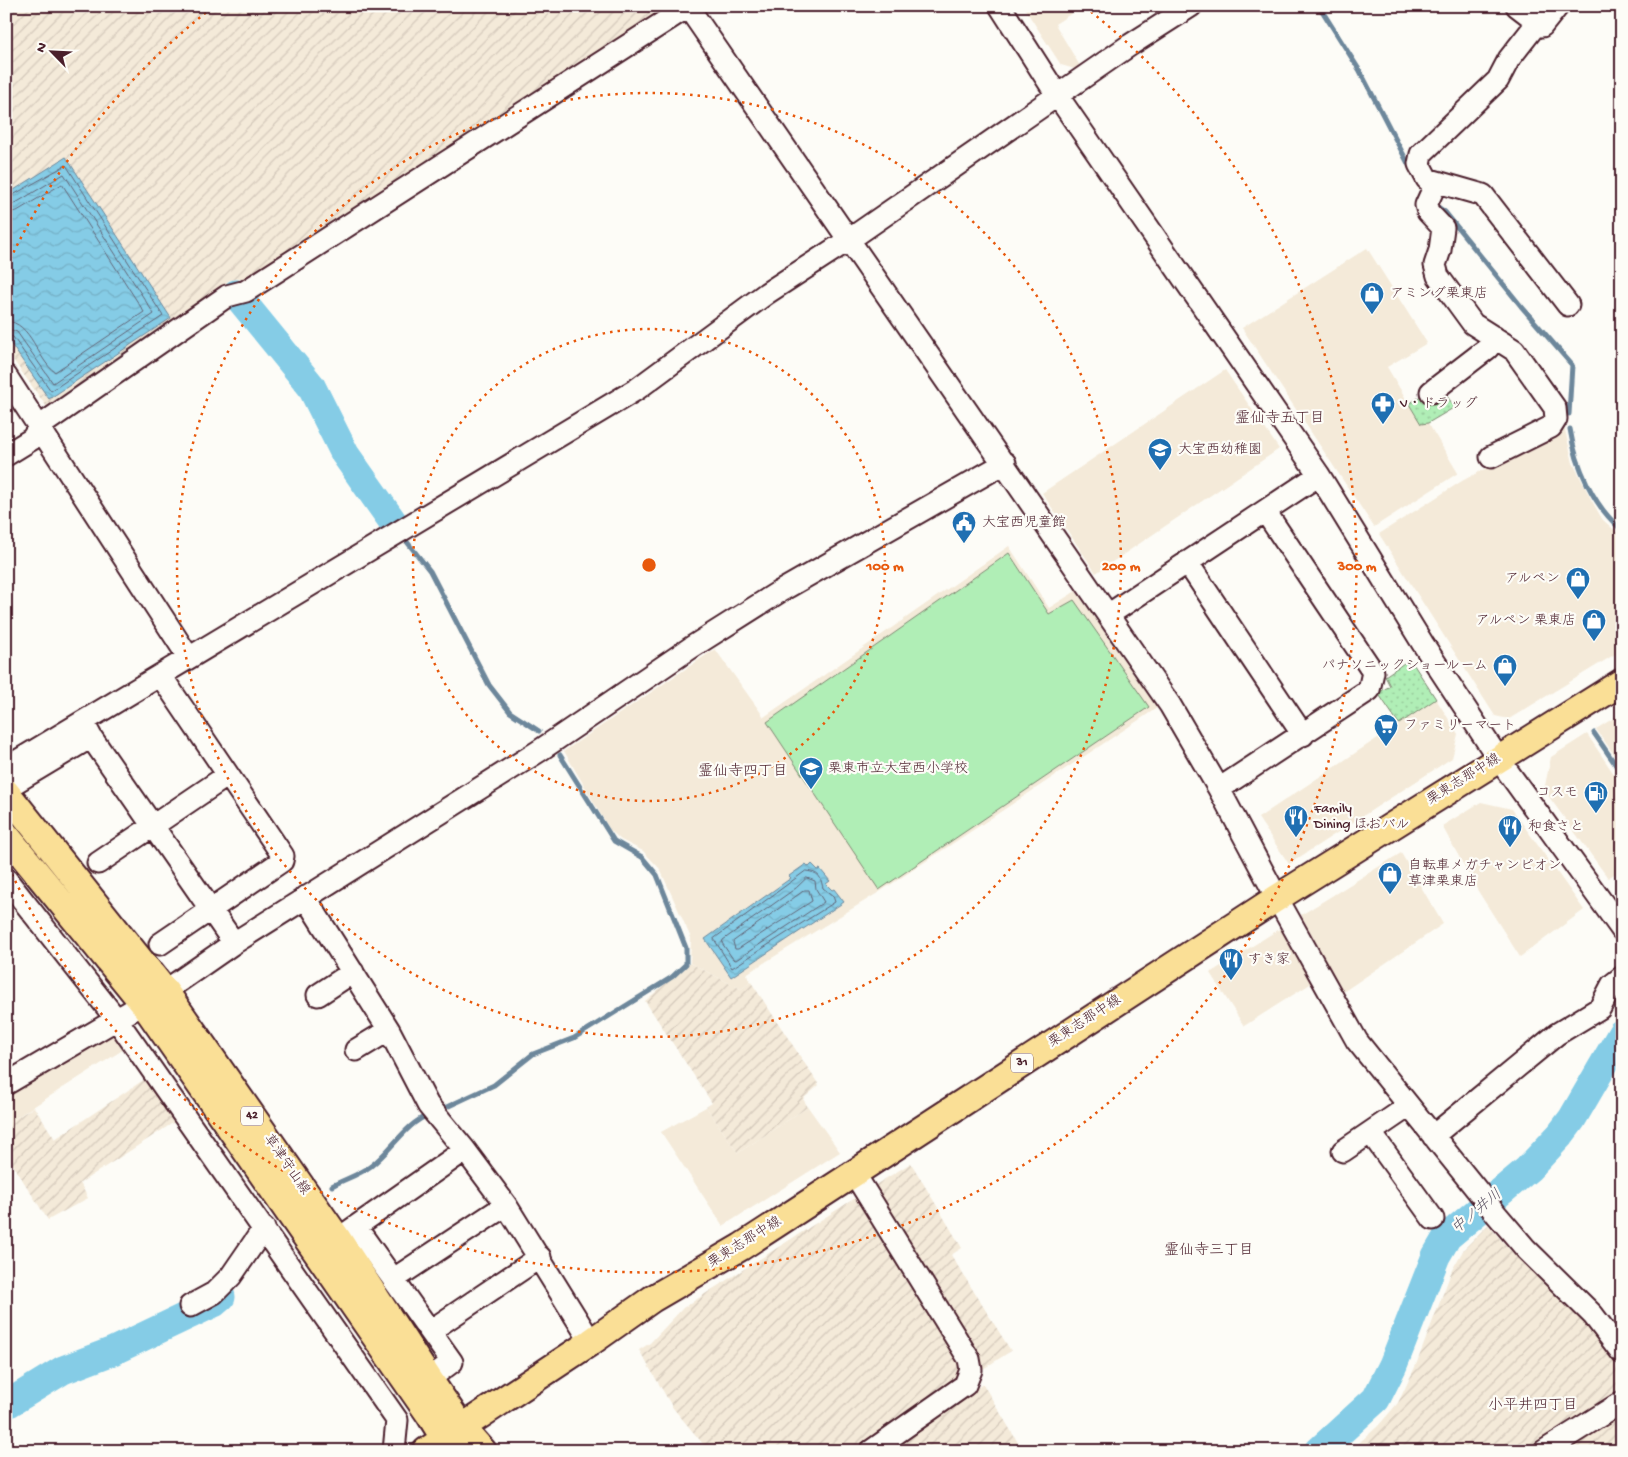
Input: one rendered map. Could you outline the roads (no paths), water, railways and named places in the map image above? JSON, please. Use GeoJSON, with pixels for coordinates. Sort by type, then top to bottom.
{"type":"FeatureCollection","features":[{"type":"Feature","properties":{"kind":"main road","name":"栗東志那中線"},"geometry":{"type":"LineString","coordinates":[[446,1442],[652,1299],[741,1247],[1277,898],[1622,682]]}},
{"type":"Feature","properties":{"kind":"main road","name":"草津守山線"},"geometry":{"type":"LineString","coordinates":[[6,792],[154,997],[446,1442],[483,1451]]}},
{"type":"Feature","properties":{"kind":"main road","name":"草津守山線"},"geometry":{"type":"LineString","coordinates":[[6,835],[154,997],[347,1233],[429,1379],[446,1442]]}},
{"type":"Feature","properties":{"kind":"street"},"geometry":{"type":"LineString","coordinates":[[6,455],[32,439],[40,426],[227,296],[246,291],[689,6],[1170,705],[1220,788],[1277,898],[1347,1025],[1375,1066],[1526,1249],[1594,1315],[1622,1354]]}},
{"type":"Feature","properties":{"kind":"street"},"geometry":{"type":"LineString","coordinates":[[1000,6],[1058,95],[1319,475],[1423,644],[1498,758],[1622,930]]}},
{"type":"Feature","properties":{"kind":"street"},"geometry":{"type":"LineString","coordinates":[[6,788],[161,676],[189,658],[637,389],[768,292],[850,240],[1058,95],[1191,6]]}},
{"type":"Feature","properties":{"kind":"street"},"geometry":{"type":"LineString","coordinates":[[1517,6],[1542,26],[1558,6]]}},
{"type":"Feature","properties":{"kind":"street"},"geometry":{"type":"LineString","coordinates":[[1538,22],[1509,59],[1498,80],[1421,154],[1419,164],[1427,178],[1436,183],[1483,195],[1568,305]]}},
{"type":"Feature","properties":{"kind":"street"},"geometry":{"type":"LineString","coordinates":[[1436,183],[1426,205],[1428,212],[1443,228],[1435,266],[1438,276],[1473,324],[1514,350],[1555,408],[1556,419],[1551,427],[1491,457]]}},
{"type":"Feature","properties":{"kind":"street"},"geometry":{"type":"LineString","coordinates":[[1431,392],[1488,348],[1494,337]]}},
{"type":"Feature","properties":{"kind":"street"},"geometry":{"type":"LineString","coordinates":[[6,376],[189,658]]}},
{"type":"Feature","properties":{"kind":"street"},"geometry":{"type":"LineString","coordinates":[[6,1084],[154,997],[305,897],[539,751],[692,647],[779,592],[1005,463]]}},
{"type":"Feature","properties":{"kind":"street"},"geometry":{"type":"LineString","coordinates":[[1108,616],[1319,475]]}},
{"type":"Feature","properties":{"kind":"street"},"geometry":{"type":"LineString","coordinates":[[1220,788],[1369,690],[1373,672],[1265,511]]}},
{"type":"Feature","properties":{"kind":"street"},"geometry":{"type":"LineString","coordinates":[[1187,562],[1303,735]]}},
{"type":"Feature","properties":{"kind":"street"},"geometry":{"type":"LineString","coordinates":[[160,944],[282,861],[283,856],[161,676]]}},
{"type":"Feature","properties":{"kind":"street"},"geometry":{"type":"LineString","coordinates":[[87,730],[234,943]]}},
{"type":"Feature","properties":{"kind":"street"},"geometry":{"type":"LineString","coordinates":[[14,763],[87,730]]}},
{"type":"Feature","properties":{"kind":"street"},"geometry":{"type":"LineString","coordinates":[[98,863],[228,775]]}},
{"type":"Feature","properties":{"kind":"street"},"geometry":{"type":"LineString","coordinates":[[6,879],[117,1020],[397,1420],[394,1451]]}},
{"type":"Feature","properties":{"kind":"street"},"geometry":{"type":"LineString","coordinates":[[305,897],[389,1030],[434,1113],[466,1150],[506,1204],[592,1342]]}},
{"type":"Feature","properties":{"kind":"street"},"geometry":{"type":"LineString","coordinates":[[318,995],[353,972]]}},
{"type":"Feature","properties":{"kind":"street"},"geometry":{"type":"LineString","coordinates":[[1433,1136],[1557,1034],[1600,1008],[1612,985],[1622,978]]}},
{"type":"Feature","properties":{"kind":"street"},"geometry":{"type":"LineString","coordinates":[[356,1050],[389,1030]]}},
{"type":"Feature","properties":{"kind":"street"},"geometry":{"type":"LineString","coordinates":[[1343,1151],[1409,1106]]}},
{"type":"Feature","properties":{"kind":"street"},"geometry":{"type":"LineString","coordinates":[[1371,1133],[1433,1219]]}},
{"type":"Feature","properties":{"kind":"street"},"geometry":{"type":"LineString","coordinates":[[429,1379],[452,1362],[394,1279],[347,1233],[466,1150]]}},
{"type":"Feature","properties":{"kind":"street"},"geometry":{"type":"LineString","coordinates":[[854,1173],[969,1359],[971,1370],[965,1385],[871,1451]]}},
{"type":"Feature","properties":{"kind":"street"},"geometry":{"type":"LineString","coordinates":[[394,1279],[506,1204]]}},
{"type":"Feature","properties":{"kind":"street"},"geometry":{"type":"LineString","coordinates":[[190,1306],[214,1293],[231,1276],[264,1228]]}},
{"type":"Feature","properties":{"kind":"street"},"geometry":{"type":"LineString","coordinates":[[430,1331],[540,1257]]}},
{"type":"Feature","properties":{"kind":"street"},"geometry":{"type":"LineString","coordinates":[[1544,1451],[1622,1402]]}},
{"type":"Feature","properties":{"kind":"water"},"geometry":{"type":"Polygon","coordinates":[[[66,157],[171,318],[49,399],[6,337],[6,195],[66,157]]]}},
{"type":"Feature","properties":{"kind":"water"},"geometry":{"type":"Polygon","coordinates":[[[806,864],[809,867],[812,864],[818,870],[820,869],[830,881],[826,884],[832,890],[834,889],[844,902],[731,977],[705,939],[791,878],[789,876],[806,864]]]}},
{"type":"Feature","properties":{"kind":"waterway"},"geometry":{"type":"LineString","coordinates":[[1319,6],[1360,71],[1412,171]]}},
{"type":"Feature","properties":{"kind":"waterway"},"geometry":{"type":"LineString","coordinates":[[1438,207],[1445,212],[1521,306],[1572,365],[1569,414]]}},
{"type":"Feature","properties":{"kind":"waterway"},"geometry":{"type":"LineString","coordinates":[[236,294],[311,386],[345,454],[393,522]]}},
{"type":"Feature","properties":{"kind":"waterway"},"geometry":{"type":"LineString","coordinates":[[1570,429],[1581,471],[1587,484],[1602,509],[1622,530]]}},
{"type":"Feature","properties":{"kind":"waterway"},"geometry":{"type":"LineString","coordinates":[[404,538],[430,571],[489,685],[510,712],[539,731]]}},
{"type":"Feature","properties":{"kind":"waterway"},"geometry":{"type":"LineString","coordinates":[[1594,733],[1622,774]]}},
{"type":"Feature","properties":{"kind":"waterway"},"geometry":{"type":"LineString","coordinates":[[438,1111],[494,1085],[533,1054],[574,1038],[672,977],[686,964],[686,948],[657,875],[642,857],[614,841],[560,755]]}},
{"type":"Feature","properties":{"kind":"waterway","name":"中ノ井川"},"geometry":{"type":"LineString","coordinates":[[1319,1451],[1376,1399],[1393,1365],[1436,1256],[1447,1237],[1528,1169],[1560,1135],[1572,1119],[1622,1033]]}},
{"type":"Feature","properties":{"kind":"waterway"},"geometry":{"type":"LineString","coordinates":[[332,1186],[371,1166],[413,1124],[430,1114]]}},
{"type":"Feature","properties":{"kind":"waterway"},"geometry":{"type":"LineString","coordinates":[[6,1405],[63,1370],[113,1351],[214,1303],[221,1297]]}},
{"type":"Feature","properties":{"kind":"place","name":"アミング栗東店"},"geometry":{"type":"Point","coordinates":[1372,315]}},
{"type":"Feature","properties":{"kind":"place","name":"V・ドラッグ"},"geometry":{"type":"Point","coordinates":[1383,425]}},
{"type":"Feature","properties":{"kind":"place","name":"大宝西幼稚園"},"geometry":{"type":"Point","coordinates":[1160,471]}},
{"type":"Feature","properties":{"kind":"place","name":"大宝西児童館"},"geometry":{"type":"Point","coordinates":[964,544]}},
{"type":"Feature","properties":{"kind":"place","name":"アルペン"},"geometry":{"type":"Point","coordinates":[1578,600]}},
{"type":"Feature","properties":{"kind":"place","name":"アルペン 栗東店"},"geometry":{"type":"Point","coordinates":[1594,642]}},
{"type":"Feature","properties":{"kind":"place","name":"パナソニックショールーム"},"geometry":{"type":"Point","coordinates":[1505,687]}},
{"type":"Feature","properties":{"kind":"place","name":"ファミリーマート"},"geometry":{"type":"Point","coordinates":[1386,747]}},
{"type":"Feature","properties":{"kind":"place","name":"栗東市立大宝西小学校"},"geometry":{"type":"Point","coordinates":[811,790]}},
{"type":"Feature","properties":{"kind":"place","name":"コスモ"},"geometry":{"type":"Point","coordinates":[1596,814]}},
{"type":"Feature","properties":{"kind":"place","name":"Family Dining ほおバル"},"geometry":{"type":"Point","coordinates":[1296,838]}},
{"type":"Feature","properties":{"kind":"place","name":"和食さと"},"geometry":{"type":"Point","coordinates":[1510,848]}},
{"type":"Feature","properties":{"kind":"place","name":"自転車メガチャンピオン 草津栗東店"},"geometry":{"type":"Point","coordinates":[1390,895]}},
{"type":"Feature","properties":{"kind":"place","name":"すき家"},"geometry":{"type":"Point","coordinates":[1231,981]}},
{"type":"Feature","properties":{"kind":"district","name":"霊仙寺五丁目"},"geometry":{"type":"Point","coordinates":[1280,419]}},
{"type":"Feature","properties":{"kind":"district","name":"霊仙寺四丁目"},"geometry":{"type":"Point","coordinates":[743,772]}},
{"type":"Feature","properties":{"kind":"district","name":"霊仙寺三丁目"},"geometry":{"type":"Point","coordinates":[1209,1251]}},
{"type":"Feature","properties":{"kind":"district","name":"小平井四丁目"},"geometry":{"type":"Point","coordinates":[1533,1406]}}]}
